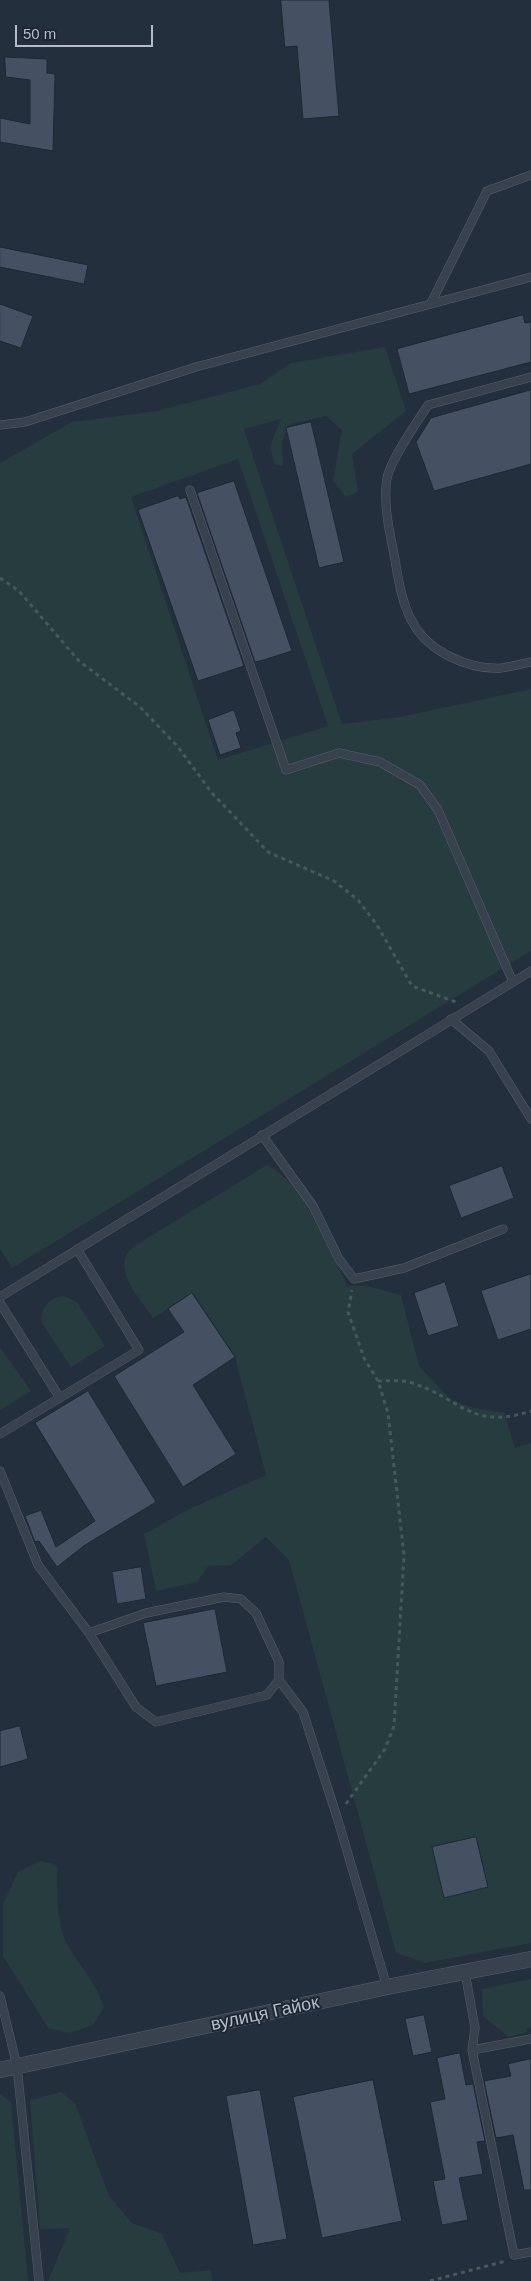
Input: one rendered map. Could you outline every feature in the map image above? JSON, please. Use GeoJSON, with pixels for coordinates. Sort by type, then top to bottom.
{"type":"FeatureCollection","features":[{"type":"Feature","properties":{"kind":"street","name":"вулиця Гайок"},"geometry":{"type":"LineString","coordinates":[[0,2070],[387,1987],[531,1959]]}},
{"type":"Feature","properties":{"kind":"lane"},"geometry":{"type":"LineString","coordinates":[[431,303],[487,191],[531,175]]}},
{"type":"Feature","properties":{"kind":"lane"},"geometry":{"type":"LineString","coordinates":[[0,425],[25,422],[196,367],[431,303],[531,278]]}},
{"type":"Feature","properties":{"kind":"lane"},"geometry":{"type":"LineString","coordinates":[[531,377],[428,405],[405,442],[388,477],[387,503],[388,525],[402,596],[414,624],[429,643],[453,658],[479,666],[500,668],[531,662]]}},
{"type":"Feature","properties":{"kind":"lane"},"geometry":{"type":"LineString","coordinates":[[190,490],[286,770],[339,752],[380,762],[420,785],[438,810],[513,982]]}},
{"type":"Feature","properties":{"kind":"lane"},"geometry":{"type":"LineString","coordinates":[[0,1297],[531,971]]}},
{"type":"Feature","properties":{"kind":"lane"},"geometry":{"type":"LineString","coordinates":[[451,1019],[489,1051],[531,1118]]}},
{"type":"Feature","properties":{"kind":"lane"},"geometry":{"type":"LineString","coordinates":[[262,1135],[313,1206],[339,1258],[354,1279],[404,1268],[503,1229]]}},
{"type":"Feature","properties":{"kind":"lane"},"geometry":{"type":"LineString","coordinates":[[0,1434],[138,1350],[77,1249]]}},
{"type":"Feature","properties":{"kind":"lane"},"geometry":{"type":"LineString","coordinates":[[0,1302],[60,1398]]}},
{"type":"Feature","properties":{"kind":"lane"},"geometry":{"type":"LineString","coordinates":[[0,1470],[38,1565],[89,1633],[136,1707],[156,1722],[267,1695],[279,1680]]}},
{"type":"Feature","properties":{"kind":"lane"},"geometry":{"type":"LineString","coordinates":[[89,1633],[146,1614],[224,1597],[241,1600],[256,1612],[279,1662],[279,1680],[303,1712],[337,1817],[387,1987]]}},
{"type":"Feature","properties":{"kind":"lane"},"geometry":{"type":"LineString","coordinates":[[465,1972],[475,2028],[472,2050],[514,2255],[531,2252]]}},
{"type":"Feature","properties":{"kind":"lane"},"geometry":{"type":"LineString","coordinates":[[0,1996],[17,2066],[39,2281]]}},
{"type":"Feature","properties":{"kind":"lane"},"geometry":{"type":"LineString","coordinates":[[472,2050],[531,2038]]}},
{"type":"Feature","properties":{"kind":"path"},"geometry":{"type":"LineString","coordinates":[[0,578],[19,591],[79,661],[140,707],[178,747],[212,793],[268,852],[334,881],[358,900],[376,925],[412,986],[471,1007]]}},
{"type":"Feature","properties":{"kind":"path"},"geometry":{"type":"LineString","coordinates":[[337,1817],[385,1749],[394,1726],[404,1556],[388,1414],[378,1381],[364,1358],[348,1312],[354,1279]]}},
{"type":"Feature","properties":{"kind":"path"},"geometry":{"type":"LineString","coordinates":[[378,1381],[408,1382],[428,1390],[477,1416],[512,1417],[531,1411]]}},
{"type":"Feature","properties":{"kind":"path"},"geometry":{"type":"LineString","coordinates":[[430,2281],[504,2262],[514,2255]]}},
{"type":"Feature","properties":{"kind":"green space"},"geometry":{"type":"Polygon","coordinates":[[[385,347],[406,411],[352,454],[358,492],[346,497],[333,481],[342,430],[326,416],[288,425],[282,443],[283,466],[274,464],[270,446],[281,419],[244,429],[342,724],[400,717],[531,689],[531,951],[12,1268],[0,1249],[0,463],[72,422],[157,411],[260,384],[291,363],[385,347]],[[238,459],[131,497],[218,760],[328,726],[238,459]]]}},
{"type":"Feature","properties":{"kind":"green space"},"geometry":{"type":"Polygon","coordinates":[[[267,1165],[293,1186],[304,1202],[324,1237],[347,1286],[367,1286],[401,1295],[419,1366],[450,1399],[470,1407],[504,1413],[515,1448],[531,1443],[531,1943],[425,1963],[396,1953],[289,1560],[266,1537],[231,1565],[208,1566],[197,1582],[156,1591],[144,1534],[189,1509],[266,1475],[235,1357],[193,1293],[153,1318],[128,1281],[124,1262],[128,1253],[136,1245],[267,1165]]]}},
{"type":"Feature","properties":{"kind":"green space"},"geometry":{"type":"Polygon","coordinates":[[[64,1296],[77,1302],[105,1346],[71,1367],[42,1323],[42,1313],[49,1301],[64,1296]]]}},
{"type":"Feature","properties":{"kind":"green space"},"geometry":{"type":"Polygon","coordinates":[[[0,1347],[31,1391],[0,1410],[0,1347]]]}},
{"type":"Feature","properties":{"kind":"green space"},"geometry":{"type":"Polygon","coordinates":[[[40,1861],[57,1865],[59,1917],[64,1937],[88,1975],[104,2007],[93,2025],[70,2033],[49,2029],[3,1956],[3,1904],[18,1872],[40,1861]]]}},
{"type":"Feature","properties":{"kind":"green space"},"geometry":{"type":"Polygon","coordinates":[[[531,1979],[531,2028],[526,2029],[527,2032],[509,2037],[483,2016],[482,1989],[531,1979]]]}},
{"type":"Feature","properties":{"kind":"green space"},"geometry":{"type":"Polygon","coordinates":[[[61,2092],[75,2103],[109,2196],[132,2223],[162,2234],[180,2273],[211,2270],[212,2281],[48,2281],[70,2228],[40,2229],[30,2100],[61,2092]]]}},
{"type":"Feature","properties":{"kind":"green space"},"geometry":{"type":"Polygon","coordinates":[[[0,2094],[11,2102],[28,2281],[0,2281],[0,2094]]]}},
{"type":"Feature","properties":{"kind":"building"},"geometry":{"type":"Polygon","coordinates":[[[281,0],[329,0],[339,116],[303,119],[297,46],[285,47],[281,0]]]}},
{"type":"Feature","properties":{"kind":"building"},"geometry":{"type":"Polygon","coordinates":[[[5,57],[47,59],[47,73],[55,74],[53,151],[0,142],[0,118],[30,124],[30,80],[6,77],[5,57]]]}},
{"type":"Feature","properties":{"kind":"building"},"geometry":{"type":"Polygon","coordinates":[[[0,247],[88,265],[84,284],[0,267],[0,247]]]}},
{"type":"Feature","properties":{"kind":"building"},"geometry":{"type":"Polygon","coordinates":[[[0,304],[33,316],[21,348],[0,341],[0,304]]]}},
{"type":"Feature","properties":{"kind":"building"},"geometry":{"type":"Polygon","coordinates":[[[523,315],[525,323],[531,322],[531,362],[409,394],[397,349],[523,315]]]}},
{"type":"Feature","properties":{"kind":"building"},"geometry":{"type":"Polygon","coordinates":[[[531,390],[531,464],[434,491],[416,442],[431,418],[531,390]]]}},
{"type":"Feature","properties":{"kind":"building"},"geometry":{"type":"Polygon","coordinates":[[[311,422],[344,562],[319,568],[286,428],[311,422]]]}},
{"type":"Feature","properties":{"kind":"building"},"geometry":{"type":"Polygon","coordinates":[[[234,481],[292,651],[255,662],[197,493],[234,481]]]}},
{"type":"Feature","properties":{"kind":"building"},"geometry":{"type":"Polygon","coordinates":[[[178,496],[180,499],[186,497],[244,666],[198,681],[138,510],[178,496]]]}},
{"type":"Feature","properties":{"kind":"building"},"geometry":{"type":"Polygon","coordinates":[[[234,710],[241,731],[236,733],[241,748],[220,755],[208,720],[234,710]]]}},
{"type":"Feature","properties":{"kind":"building"},"geometry":{"type":"Polygon","coordinates":[[[502,1166],[514,1198],[461,1218],[449,1186],[502,1166]]]}},
{"type":"Feature","properties":{"kind":"building"},"geometry":{"type":"Polygon","coordinates":[[[531,1274],[531,1329],[498,1340],[481,1291],[531,1274]]]}},
{"type":"Feature","properties":{"kind":"building"},"geometry":{"type":"Polygon","coordinates":[[[445,1282],[459,1326],[428,1336],[414,1293],[445,1282]]]}},
{"type":"Feature","properties":{"kind":"building"},"geometry":{"type":"Polygon","coordinates":[[[192,1293],[235,1357],[193,1385],[236,1454],[183,1487],[114,1376],[184,1332],[168,1309],[192,1293]]]}},
{"type":"Feature","properties":{"kind":"building"},"geometry":{"type":"Polygon","coordinates":[[[88,1391],[156,1502],[85,1545],[57,1567],[39,1541],[35,1542],[25,1516],[41,1510],[56,1547],[95,1521],[35,1423],[88,1391]]]}},
{"type":"Feature","properties":{"kind":"building"},"geometry":{"type":"Polygon","coordinates":[[[141,1567],[146,1599],[117,1604],[112,1572],[141,1567]]]}},
{"type":"Feature","properties":{"kind":"building"},"geometry":{"type":"Polygon","coordinates":[[[215,1609],[227,1672],[156,1686],[143,1623],[215,1609]]]}},
{"type":"Feature","properties":{"kind":"building"},"geometry":{"type":"Polygon","coordinates":[[[20,1726],[28,1759],[0,1767],[0,1731],[20,1726]]]}},
{"type":"Feature","properties":{"kind":"building"},"geometry":{"type":"Polygon","coordinates":[[[476,1837],[488,1887],[444,1898],[432,1847],[476,1837]]]}},
{"type":"Feature","properties":{"kind":"building"},"geometry":{"type":"Polygon","coordinates":[[[424,2015],[432,2052],[413,2056],[405,2019],[424,2015]]]}},
{"type":"Feature","properties":{"kind":"building"},"geometry":{"type":"Polygon","coordinates":[[[460,2053],[466,2085],[473,2084],[485,2141],[477,2142],[483,2174],[459,2178],[468,2220],[442,2225],[433,2181],[445,2179],[430,2102],[445,2099],[437,2058],[460,2053]]]}},
{"type":"Feature","properties":{"kind":"building"},"geometry":{"type":"Polygon","coordinates":[[[531,2059],[531,2190],[524,2190],[513,2135],[496,2138],[484,2081],[511,2076],[508,2064],[531,2059]]]}},
{"type":"Feature","properties":{"kind":"building"},"geometry":{"type":"Polygon","coordinates":[[[373,2080],[402,2221],[322,2238],[293,2097],[373,2080]]]}},
{"type":"Feature","properties":{"kind":"building"},"geometry":{"type":"Polygon","coordinates":[[[260,2090],[287,2239],[253,2245],[226,2096],[260,2090]]]}}]}
